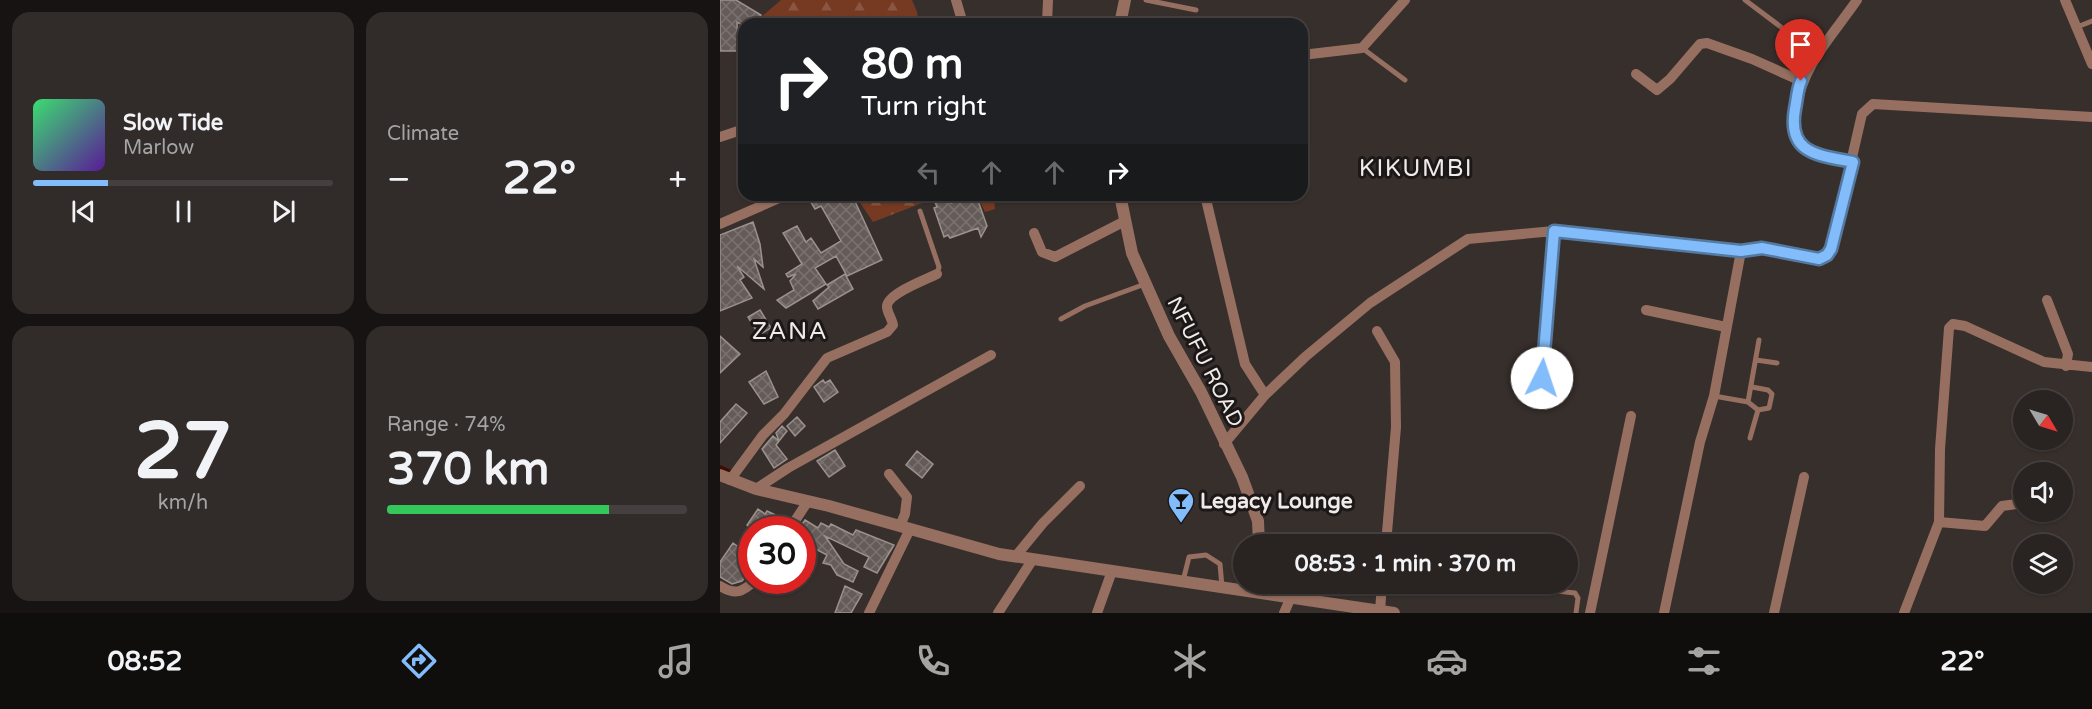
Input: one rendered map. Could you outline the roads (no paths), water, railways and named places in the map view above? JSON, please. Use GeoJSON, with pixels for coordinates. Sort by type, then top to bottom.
{"type":"FeatureCollection","features":[{"type":"Feature","properties":{"kind":"street"},"geometry":{"type":"LineString","coordinates":[[956,0],[961,18]]}},
{"type":"Feature","properties":{"kind":"street"},"geometry":{"type":"LineString","coordinates":[[1047,18],[1048,0]]}},
{"type":"Feature","properties":{"kind":"street"},"geometry":{"type":"LineString","coordinates":[[1121,18],[1125,0]]}},
{"type":"Feature","properties":{"kind":"street"},"geometry":{"type":"LineString","coordinates":[[1308,54],[1362,48],[1405,0]]}},
{"type":"Feature","properties":{"kind":"street"},"geometry":{"type":"LineString","coordinates":[[1853,162],[1809,152],[1802,147],[1793,134],[1793,119],[1801,81],[1816,54],[1857,0]]}},
{"type":"Feature","properties":{"kind":"street"},"geometry":{"type":"LineString","coordinates":[[2065,0],[2092,64]]}},
{"type":"Feature","properties":{"kind":"street"},"geometry":{"type":"LineString","coordinates":[[1636,74],[1657,90],[1670,79],[1700,44],[1707,43],[1752,59],[1801,81]]}},
{"type":"Feature","properties":{"kind":"street"},"geometry":{"type":"LineString","coordinates":[[1224,444],[1265,395],[1370,303],[1468,239],[1554,231],[1741,251],[1762,248],[1819,259],[1827,255],[1831,249],[1853,162],[1862,114],[1874,104],[2092,117]]}},
{"type":"Feature","properties":{"kind":"street"},"geometry":{"type":"LineString","coordinates":[[720,137],[738,131]]}},
{"type":"Feature","properties":{"kind":"street"},"geometry":{"type":"LineString","coordinates":[[720,224],[772,201]]}},
{"type":"Feature","properties":{"kind":"street","name":"NFUFU ROAD"},"geometry":{"type":"LineString","coordinates":[[1121,201],[1132,253],[1169,336],[1201,392],[1251,500],[1258,521],[1259,534]]}},
{"type":"Feature","properties":{"kind":"street"},"geometry":{"type":"LineString","coordinates":[[1206,201],[1245,364],[1265,395]]}},
{"type":"Feature","properties":{"kind":"street"},"geometry":{"type":"LineString","coordinates":[[1034,233],[1042,252],[1055,257],[1125,221]]}},
{"type":"Feature","properties":{"kind":"street"},"geometry":{"type":"LineString","coordinates":[[1554,231],[1549,329],[1542,378],[1555,382]]}},
{"type":"Feature","properties":{"kind":"street"},"geometry":{"type":"LineString","coordinates":[[1664,613],[1700,442],[1714,396],[1741,251]]}},
{"type":"Feature","properties":{"kind":"street"},"geometry":{"type":"LineString","coordinates":[[937,274],[895,294],[886,306],[892,325],[887,332],[834,353],[819,366],[784,414],[725,478],[756,489],[1015,557],[1233,587]]}},
{"type":"Feature","properties":{"kind":"street"},"geometry":{"type":"LineString","coordinates":[[2047,300],[2068,354],[2066,366]]}},
{"type":"Feature","properties":{"kind":"street"},"geometry":{"type":"LineString","coordinates":[[1646,310],[1726,327]]}},
{"type":"Feature","properties":{"kind":"street"},"geometry":{"type":"LineString","coordinates":[[1904,613],[1939,522],[1940,449],[1949,328],[1953,324],[1965,326],[2044,362],[2092,367]]}},
{"type":"Feature","properties":{"kind":"street"},"geometry":{"type":"LineString","coordinates":[[1377,331],[1395,363],[1396,427],[1387,534]]}},
{"type":"Feature","properties":{"kind":"street"},"geometry":{"type":"LineString","coordinates":[[756,489],[788,468],[991,355]]}},
{"type":"Feature","properties":{"kind":"street"},"geometry":{"type":"LineString","coordinates":[[1590,613],[1632,416]]}},
{"type":"Feature","properties":{"kind":"street"},"geometry":{"type":"LineString","coordinates":[[869,613],[905,527],[907,497],[889,474]]}},
{"type":"Feature","properties":{"kind":"street"},"geometry":{"type":"LineString","coordinates":[[1774,613],[1804,477]]}},
{"type":"Feature","properties":{"kind":"street"},"geometry":{"type":"LineString","coordinates":[[1015,557],[1043,523],[1080,486]]}},
{"type":"Feature","properties":{"kind":"street"},"geometry":{"type":"LineString","coordinates":[[798,516],[808,501]]}},
{"type":"Feature","properties":{"kind":"street"},"geometry":{"type":"LineString","coordinates":[[1939,522],[1986,526],[2002,506],[2013,504]]}},
{"type":"Feature","properties":{"kind":"street"},"geometry":{"type":"LineString","coordinates":[[998,613],[1033,559]]}},
{"type":"Feature","properties":{"kind":"street"},"geometry":{"type":"LineString","coordinates":[[1097,613],[1112,572]]}},
{"type":"Feature","properties":{"kind":"street"},"geometry":{"type":"LineString","coordinates":[[720,586],[732,593],[738,592]]}},
{"type":"Feature","properties":{"kind":"street"},"geometry":{"type":"LineString","coordinates":[[1281,594],[1394,613]]}},
{"type":"Feature","properties":{"kind":"street"},"geometry":{"type":"LineString","coordinates":[[1380,611],[1381,594]]}},
{"type":"Feature","properties":{"kind":"street"},"geometry":{"type":"LineString","coordinates":[[1284,613],[1291,597]]}},
{"type":"Feature","properties":{"kind":"lane"},"geometry":{"type":"LineString","coordinates":[[1146,0],[1196,10]]}},
{"type":"Feature","properties":{"kind":"lane"},"geometry":{"type":"LineString","coordinates":[[1746,0],[1816,54]]}},
{"type":"Feature","properties":{"kind":"lane"},"geometry":{"type":"LineString","coordinates":[[2077,27],[2092,21]]}},
{"type":"Feature","properties":{"kind":"lane"},"geometry":{"type":"LineString","coordinates":[[1362,48],[1405,80]]}},
{"type":"Feature","properties":{"kind":"lane"},"geometry":{"type":"LineString","coordinates":[[920,211],[939,267],[937,274]]}},
{"type":"Feature","properties":{"kind":"lane"},"geometry":{"type":"LineString","coordinates":[[1061,319],[1085,306],[1145,284]]}},
{"type":"Feature","properties":{"kind":"lane"},"geometry":{"type":"LineString","coordinates":[[1748,402],[1759,340]]}},
{"type":"Feature","properties":{"kind":"lane"},"geometry":{"type":"LineString","coordinates":[[1756,360],[1777,363]]}},
{"type":"Feature","properties":{"kind":"lane"},"geometry":{"type":"LineString","coordinates":[[1714,396],[1748,402],[1758,410],[1769,408],[1772,394],[1768,390],[1752,387]]}},
{"type":"Feature","properties":{"kind":"lane"},"geometry":{"type":"LineString","coordinates":[[1750,438],[1758,410]]}},
{"type":"Feature","properties":{"kind":"lane"},"geometry":{"type":"LineString","coordinates":[[1183,582],[1189,557],[1206,555],[1220,564],[1222,587]]}},
{"type":"Feature","properties":{"kind":"lane"},"geometry":{"type":"LineString","coordinates":[[1575,613],[1578,598],[1576,594]]}},
{"type":"Feature","properties":{"kind":"waterway"},"geometry":{"type":"LineString","coordinates":[[720,467],[731,472]]}},
{"type":"Feature","properties":{"kind":"place","name":"Legacy Lounge"},"geometry":{"type":"Point","coordinates":[1181,524]}},
{"type":"Feature","properties":{"kind":"district","name":"KIKUMBI"},"geometry":{"type":"Point","coordinates":[1416,168]}},
{"type":"Feature","properties":{"kind":"district","name":"ZANA"},"geometry":{"type":"Point","coordinates":[790,331]}}]}
